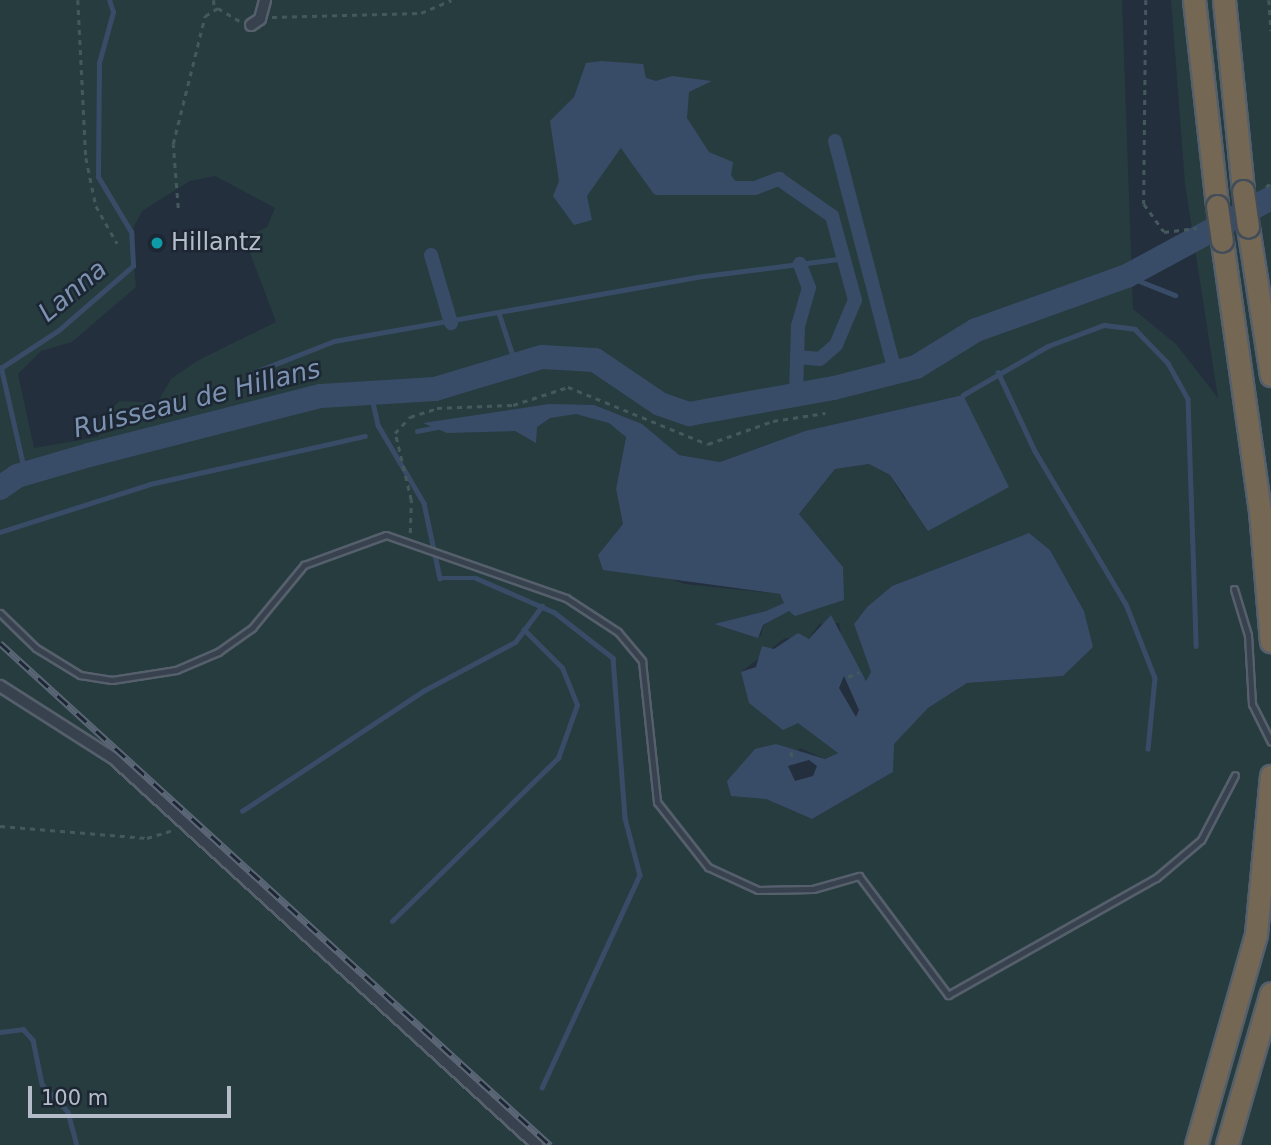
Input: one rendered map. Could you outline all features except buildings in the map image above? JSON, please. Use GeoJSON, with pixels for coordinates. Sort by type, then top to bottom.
{"type":"FeatureCollection","features":[{"type":"Feature","properties":{"kind":"highway"},"geometry":{"type":"LineString","coordinates":[[1194,0],[1217,206],[1260,511],[1271,642]]}},
{"type":"Feature","properties":{"kind":"highway"},"geometry":{"type":"LineString","coordinates":[[1224,0],[1243,191],[1271,375]]}},
{"type":"Feature","properties":{"kind":"highway"},"geometry":{"type":"LineString","coordinates":[[1196,1145],[1256,934],[1271,776]]}},
{"type":"Feature","properties":{"kind":"highway"},"geometry":{"type":"LineString","coordinates":[[1227,1145],[1271,993]]}},
{"type":"Feature","properties":{"kind":"street"},"geometry":{"type":"LineString","coordinates":[[255,22],[265,0]]}},
{"type":"Feature","properties":{"kind":"street"},"geometry":{"type":"LineString","coordinates":[[0,686],[10,697],[92,739],[537,1145]]}},
{"type":"Feature","properties":{"kind":"lane"},"geometry":{"type":"LineString","coordinates":[[0,613],[36,648],[80,675],[145,677],[218,652],[252,628],[304,565],[329,551],[386,535],[566,598],[618,632],[642,661],[657,802],[708,867],[758,890],[813,889],[859,876],[948,995],[1156,878],[1200,840],[1235,775]]}},
{"type":"Feature","properties":{"kind":"lane"},"geometry":{"type":"LineString","coordinates":[[1234,589],[1248,635],[1252,704],[1271,742]]}},
{"type":"Feature","properties":{"kind":"path"},"geometry":{"type":"LineString","coordinates":[[78,0],[86,158],[96,206],[117,243]]}},
{"type":"Feature","properties":{"kind":"path"},"geometry":{"type":"LineString","coordinates":[[214,0],[214,9]]}},
{"type":"Feature","properties":{"kind":"path"},"geometry":{"type":"LineString","coordinates":[[214,9],[255,22],[421,13],[451,0]]}},
{"type":"Feature","properties":{"kind":"path"},"geometry":{"type":"LineString","coordinates":[[1146,0],[1144,204],[1164,232],[1197,228]]}},
{"type":"Feature","properties":{"kind":"path"},"geometry":{"type":"LineString","coordinates":[[1269,0],[1271,31]]}},
{"type":"Feature","properties":{"kind":"path"},"geometry":{"type":"LineString","coordinates":[[178,208],[173,144],[205,16],[214,9]]}},
{"type":"Feature","properties":{"kind":"path"},"geometry":{"type":"LineString","coordinates":[[1266,187],[1271,183]]}},
{"type":"Feature","properties":{"kind":"path"},"geometry":{"type":"LineString","coordinates":[[408,542],[411,500],[395,433],[410,417],[437,408],[513,405],[568,387],[708,444],[773,421],[825,413]]}},
{"type":"Feature","properties":{"kind":"path"},"geometry":{"type":"LineString","coordinates":[[848,677],[859,672]]}},
{"type":"Feature","properties":{"kind":"path"},"geometry":{"type":"LineString","coordinates":[[791,752],[793,762]]}},
{"type":"Feature","properties":{"kind":"path"},"geometry":{"type":"LineString","coordinates":[[0,826],[147,838],[184,823]]}},
{"type":"Feature","properties":{"kind":"green space"},"geometry":{"type":"Polygon","coordinates":[[[0,0],[1122,0],[1133,309],[1176,344],[1218,398],[1185,184],[1171,0],[1271,0],[1271,1145],[0,1145],[0,0]],[[215,176],[190,181],[142,211],[131,232],[136,287],[72,342],[41,351],[18,374],[34,448],[98,437],[100,419],[120,401],[157,403],[171,379],[197,361],[276,322],[250,253],[253,234],[267,227],[275,208],[215,176]],[[963,395],[805,431],[720,462],[679,455],[654,438],[627,431],[616,489],[623,524],[598,555],[685,584],[780,594],[785,603],[766,611],[714,624],[761,636],[763,626],[843,567],[799,514],[835,469],[869,464],[890,475],[905,500],[963,395]],[[1029,533],[892,586],[867,607],[854,624],[871,672],[866,681],[842,641],[839,623],[819,624],[809,639],[785,638],[741,672],[838,753],[825,759],[800,748],[766,799],[812,819],[893,772],[893,744],[928,708],[967,683],[1063,676],[1084,611],[1050,550],[1029,533]]]}},
{"type":"Feature","properties":{"kind":"water"},"geometry":{"type":"Polygon","coordinates":[[[601,61],[643,64],[646,78],[656,81],[672,76],[712,81],[689,92],[687,118],[709,152],[733,162],[731,175],[739,186],[658,188],[625,142],[587,196],[592,220],[574,225],[553,196],[559,181],[550,121],[574,97],[586,63],[601,61]]]}},
{"type":"Feature","properties":{"kind":"water"},"geometry":{"type":"Polygon","coordinates":[[[963,395],[1009,487],[928,531],[890,475],[869,464],[835,469],[799,514],[843,567],[844,600],[795,616],[789,611],[763,625],[758,638],[714,624],[766,611],[784,603],[780,594],[603,570],[598,555],[623,524],[616,489],[626,437],[609,423],[576,414],[550,418],[537,427],[536,443],[515,431],[447,433],[423,423],[549,404],[594,405],[642,424],[679,455],[720,462],[805,431],[963,395]]]}},
{"type":"Feature","properties":{"kind":"water"},"geometry":{"type":"Polygon","coordinates":[[[1029,533],[1050,550],[1084,611],[1093,647],[1063,676],[967,683],[928,708],[894,744],[893,772],[812,819],[766,799],[731,796],[727,781],[755,749],[776,744],[825,759],[838,753],[798,723],[783,730],[749,703],[741,672],[756,667],[762,646],[774,649],[798,633],[809,639],[831,615],[866,681],[871,672],[854,624],[867,607],[892,586],[1029,533]],[[844,676],[839,688],[856,717],[859,710],[844,676]],[[809,760],[788,766],[795,781],[813,776],[817,766],[809,760]]]}},
{"type":"Feature","properties":{"kind":"waterway","name":"Lanna"},"geometry":{"type":"LineString","coordinates":[[25,474],[1,368],[59,330],[133,266],[131,232],[98,177],[99,63],[113,12],[109,0]]}},
{"type":"Feature","properties":{"kind":"waterway"},"geometry":{"type":"LineString","coordinates":[[835,141],[895,372]]}},
{"type":"Feature","properties":{"kind":"waterway"},"geometry":{"type":"LineString","coordinates":[[625,142],[658,188],[755,188],[779,179],[832,216],[855,300],[836,345],[820,359],[797,357]]}},
{"type":"Feature","properties":{"kind":"waterway","name":"Ruisseau de Hillans"},"geometry":{"type":"LineString","coordinates":[[0,488],[17,476],[89,455],[321,396],[435,389],[542,357],[595,360],[660,404],[689,414],[834,388],[916,367],[976,330],[1127,276],[1271,198]]}},
{"type":"Feature","properties":{"kind":"waterway"},"geometry":{"type":"LineString","coordinates":[[431,255],[451,323]]}},
{"type":"Feature","properties":{"kind":"waterway"},"geometry":{"type":"LineString","coordinates":[[250,374],[334,341],[696,277],[846,258]]}},
{"type":"Feature","properties":{"kind":"waterway"},"geometry":{"type":"LineString","coordinates":[[796,393],[798,326],[809,288],[800,264]]}},
{"type":"Feature","properties":{"kind":"waterway"},"geometry":{"type":"LineString","coordinates":[[1127,276],[1175,295]]}},
{"type":"Feature","properties":{"kind":"waterway"},"geometry":{"type":"LineString","coordinates":[[499,313],[516,365]]}},
{"type":"Feature","properties":{"kind":"waterway"},"geometry":{"type":"LineString","coordinates":[[963,395],[1048,346],[1104,325],[1135,329],[1168,363],[1188,399],[1196,646]]}},
{"type":"Feature","properties":{"kind":"waterway"},"geometry":{"type":"LineString","coordinates":[[998,372],[1035,451],[1126,604],[1155,678],[1148,749]]}},
{"type":"Feature","properties":{"kind":"waterway"},"geometry":{"type":"LineString","coordinates":[[370,390],[378,425],[424,503],[440,578],[476,578],[554,612],[613,658],[625,818],[640,875],[542,1088]]}},
{"type":"Feature","properties":{"kind":"waterway"},"geometry":{"type":"LineString","coordinates":[[417,431],[437,427]]}},
{"type":"Feature","properties":{"kind":"waterway"},"geometry":{"type":"LineString","coordinates":[[0,532],[150,484],[365,436]]}},
{"type":"Feature","properties":{"kind":"waterway"},"geometry":{"type":"LineString","coordinates":[[242,811],[423,691],[515,642],[542,606]]}},
{"type":"Feature","properties":{"kind":"waterway"},"geometry":{"type":"LineString","coordinates":[[392,921],[558,758],[577,705],[562,668],[524,630]]}},
{"type":"Feature","properties":{"kind":"waterway"},"geometry":{"type":"LineString","coordinates":[[0,1032],[23,1029],[33,1040],[42,1084],[68,1112],[77,1145]]}},
{"type":"Feature","properties":{"kind":"railway"},"geometry":{"type":"LineString","coordinates":[[0,643],[550,1145]]}},
{"type":"Feature","properties":{"kind":"place","name":"Hillantz"},"geometry":{"type":"Point","coordinates":[157,243]}}]}
